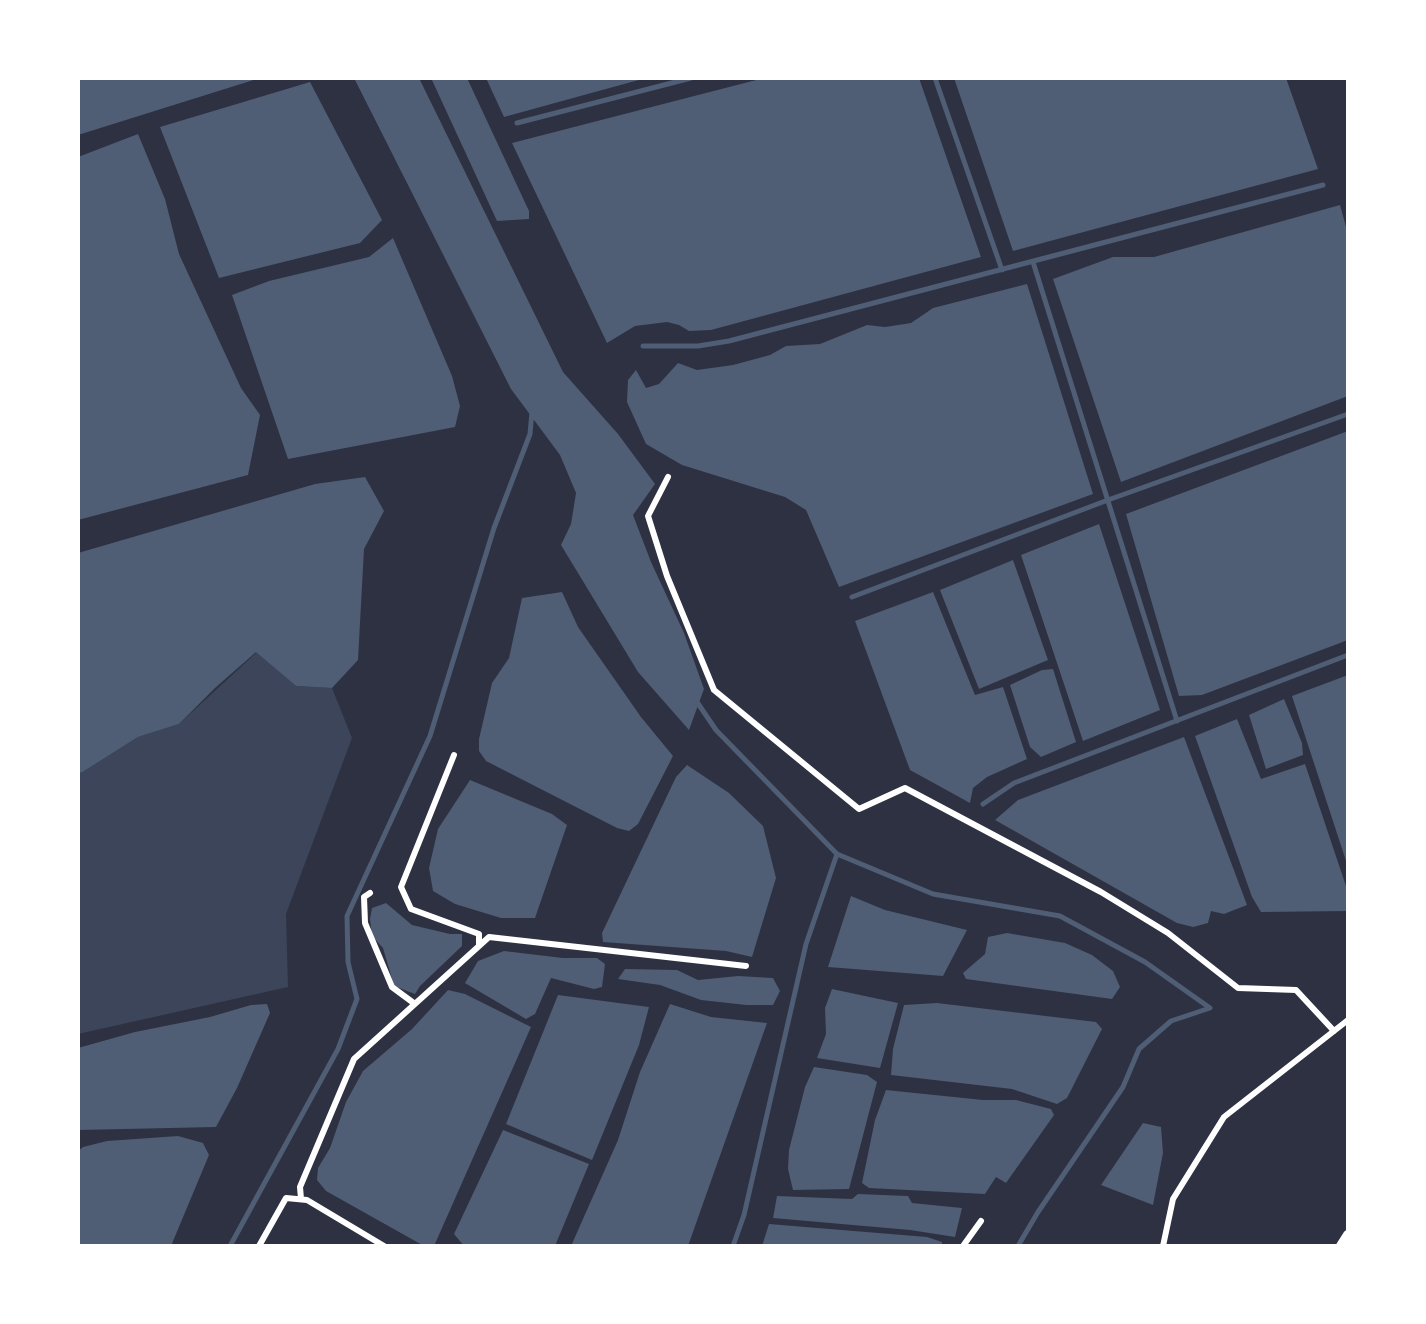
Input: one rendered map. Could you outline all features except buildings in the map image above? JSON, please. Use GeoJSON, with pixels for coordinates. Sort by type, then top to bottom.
{"type":"FeatureCollection","features":[{"type":"Feature","properties":{"kind":"main road"},"geometry":{"type":"LineString","coordinates":[[1342,1246],[1348,1235]]}},
{"type":"Feature","properties":{"kind":"street"},"geometry":{"type":"LineString","coordinates":[[668,477],[648,516],[667,576],[714,690],[859,809],[904,788],[1118,902],[1168,933],[1238,988],[1296,990],[1334,1032]]}},
{"type":"Feature","properties":{"kind":"street"},"geometry":{"type":"LineString","coordinates":[[454,755],[401,887],[411,909],[478,934],[478,946]]}},
{"type":"Feature","properties":{"kind":"street"},"geometry":{"type":"LineString","coordinates":[[370,893],[364,897],[364,923],[392,987],[415,1004]]}},
{"type":"Feature","properties":{"kind":"street"},"geometry":{"type":"LineString","coordinates":[[301,1199],[300,1188],[354,1059],[489,937],[746,966]]}},
{"type":"Feature","properties":{"kind":"street"},"geometry":{"type":"LineString","coordinates":[[1163,1246],[1174,1199],[1224,1117],[1348,1020]]}},
{"type":"Feature","properties":{"kind":"street"},"geometry":{"type":"LineString","coordinates":[[259,1246],[286,1198],[308,1200],[384,1246]]}},
{"type":"Feature","properties":{"kind":"street"},"geometry":{"type":"LineString","coordinates":[[962,1246],[981,1221]]}},
{"type":"Feature","properties":{"kind":"shaded area"},"geometry":{"type":"Polygon","coordinates":[[[78,78],[260,78],[78,135],[78,78]]]}},
{"type":"Feature","properties":{"kind":"shaded area"},"geometry":{"type":"Polygon","coordinates":[[[354,78],[419,78],[563,372],[618,434],[655,484],[633,515],[704,689],[689,730],[638,672],[561,545],[571,524],[576,493],[560,455],[511,389],[354,78]]]}},
{"type":"Feature","properties":{"kind":"shaded area"},"geometry":{"type":"Polygon","coordinates":[[[431,78],[467,78],[529,211],[529,219],[497,221],[431,78]]]}},
{"type":"Feature","properties":{"kind":"shaded area"},"geometry":{"type":"Polygon","coordinates":[[[486,78],[646,78],[504,117],[486,78]]]}},
{"type":"Feature","properties":{"kind":"shaded area"},"geometry":{"type":"Polygon","coordinates":[[[764,78],[919,78],[981,257],[711,330],[689,331],[667,322],[635,326],[607,343],[512,143],[764,78]]]}},
{"type":"Feature","properties":{"kind":"shaded area"},"geometry":{"type":"Polygon","coordinates":[[[954,78],[1286,78],[1318,169],[1013,251],[954,78]]]}},
{"type":"Feature","properties":{"kind":"shaded area"},"geometry":{"type":"Polygon","coordinates":[[[310,82],[382,220],[360,243],[219,278],[160,127],[310,82]]]}},
{"type":"Feature","properties":{"kind":"shaded area"},"geometry":{"type":"Polygon","coordinates":[[[138,134],[165,199],[179,254],[241,388],[260,415],[248,475],[78,520],[78,157],[138,134]]]}},
{"type":"Feature","properties":{"kind":"shaded area"},"geometry":{"type":"Polygon","coordinates":[[[1340,205],[1348,234],[1348,396],[1121,482],[1053,279],[1113,257],[1154,257],[1340,205]]]}},
{"type":"Feature","properties":{"kind":"shaded area"},"geometry":{"type":"Polygon","coordinates":[[[393,238],[452,376],[460,406],[455,427],[288,459],[232,295],[269,281],[369,257],[393,238]]]}},
{"type":"Feature","properties":{"kind":"shaded area"},"geometry":{"type":"Polygon","coordinates":[[[1027,284],[1093,494],[839,587],[806,510],[785,497],[682,465],[646,444],[627,402],[628,380],[636,370],[646,388],[659,384],[678,363],[697,370],[733,365],[770,355],[786,346],[820,344],[867,325],[911,323],[933,308],[1027,284]]]}},
{"type":"Feature","properties":{"kind":"shaded area"},"geometry":{"type":"Polygon","coordinates":[[[1348,431],[1348,640],[1202,695],[1179,696],[1126,514],[1348,431]]]}},
{"type":"Feature","properties":{"kind":"shaded area"},"geometry":{"type":"Polygon","coordinates":[[[365,477],[384,511],[364,549],[358,660],[332,688],[296,686],[256,652],[179,724],[138,737],[81,773],[78,553],[315,484],[365,477]]]}},
{"type":"Feature","properties":{"kind":"shaded area"},"geometry":{"type":"Polygon","coordinates":[[[1099,524],[1160,710],[1083,741],[1021,555],[1099,524]]]}},
{"type":"Feature","properties":{"kind":"shaded area"},"geometry":{"type":"Polygon","coordinates":[[[1013,560],[1048,660],[979,689],[940,590],[1013,560]]]}},
{"type":"Feature","properties":{"kind":"shaded area"},"geometry":{"type":"Polygon","coordinates":[[[562,592],[578,627],[673,756],[638,824],[629,831],[486,761],[479,751],[492,683],[509,658],[522,598],[562,592]]]}},
{"type":"Feature","properties":{"kind":"shaded area"},"geometry":{"type":"Polygon","coordinates":[[[933,592],[975,695],[1003,687],[1027,759],[987,777],[973,788],[970,803],[910,770],[855,621],[933,592]]]}},
{"type":"Feature","properties":{"kind":"shaded area"},"geometry":{"type":"Polygon","coordinates":[[[257,652],[296,686],[332,688],[352,738],[286,914],[288,987],[78,1034],[78,770],[81,773],[138,737],[179,724],[257,652]]]}},
{"type":"Feature","properties":{"kind":"shaded area"},"geometry":{"type":"Polygon","coordinates":[[[1053,669],[1076,742],[1041,757],[1030,747],[1010,685],[1053,669]]]}},
{"type":"Feature","properties":{"kind":"shaded area"},"geometry":{"type":"Polygon","coordinates":[[[1348,675],[1348,867],[1292,696],[1348,675]]]}},
{"type":"Feature","properties":{"kind":"shaded area"},"geometry":{"type":"Polygon","coordinates":[[[1284,699],[1303,755],[1266,769],[1249,715],[1284,699]]]}},
{"type":"Feature","properties":{"kind":"shaded area"},"geometry":{"type":"Polygon","coordinates":[[[1237,719],[1261,779],[1305,764],[1348,892],[1348,911],[1261,912],[1252,897],[1195,736],[1237,719]]]}},
{"type":"Feature","properties":{"kind":"shaded area"},"geometry":{"type":"Polygon","coordinates":[[[1184,737],[1247,905],[1224,914],[1211,911],[1208,923],[1193,927],[1177,923],[995,820],[1018,800],[1184,737]]]}},
{"type":"Feature","properties":{"kind":"shaded area"},"geometry":{"type":"Polygon","coordinates":[[[687,765],[729,793],[763,826],[776,878],[752,957],[726,951],[603,942],[602,933],[676,777],[687,765]]]}},
{"type":"Feature","properties":{"kind":"shaded area"},"geometry":{"type":"Polygon","coordinates":[[[470,780],[552,814],[567,825],[535,918],[501,918],[455,904],[433,891],[429,868],[438,829],[470,780]]]}},
{"type":"Feature","properties":{"kind":"shaded area"},"geometry":{"type":"Polygon","coordinates":[[[851,896],[885,910],[967,930],[943,976],[828,967],[851,896]]]}},
{"type":"Feature","properties":{"kind":"shaded area"},"geometry":{"type":"Polygon","coordinates":[[[386,903],[412,925],[462,934],[462,946],[415,994],[394,986],[383,948],[372,936],[372,908],[386,903]]]}},
{"type":"Feature","properties":{"kind":"shaded area"},"geometry":{"type":"Polygon","coordinates":[[[1007,933],[1065,943],[1092,955],[1113,971],[1120,987],[1112,999],[966,979],[963,973],[985,954],[988,937],[1007,933]]]}},
{"type":"Feature","properties":{"kind":"shaded area"},"geometry":{"type":"Polygon","coordinates":[[[504,951],[597,958],[605,964],[602,987],[594,989],[551,978],[535,1014],[526,1019],[465,983],[478,961],[504,951]]]}},
{"type":"Feature","properties":{"kind":"shaded area"},"geometry":{"type":"Polygon","coordinates":[[[625,969],[677,970],[698,980],[773,978],[780,991],[773,1005],[701,1000],[660,985],[618,979],[625,969]]]}},
{"type":"Feature","properties":{"kind":"shaded area"},"geometry":{"type":"Polygon","coordinates":[[[832,989],[898,1003],[880,1068],[817,1058],[826,1034],[825,1008],[832,989]]]}},
{"type":"Feature","properties":{"kind":"shaded area"},"geometry":{"type":"Polygon","coordinates":[[[448,990],[465,994],[531,1027],[434,1246],[424,1246],[326,1191],[317,1180],[318,1168],[363,1071],[412,1029],[448,990]]]}},
{"type":"Feature","properties":{"kind":"shaded area"},"geometry":{"type":"Polygon","coordinates":[[[558,995],[649,1007],[639,1045],[592,1160],[506,1124],[558,995]]]}},
{"type":"Feature","properties":{"kind":"shaded area"},"geometry":{"type":"Polygon","coordinates":[[[937,1003],[1096,1022],[1102,1029],[1067,1098],[1057,1104],[1012,1089],[891,1075],[904,1005],[937,1003]]]}},
{"type":"Feature","properties":{"kind":"shaded area"},"geometry":{"type":"Polygon","coordinates":[[[267,1004],[270,1013],[216,1127],[78,1130],[78,1048],[267,1004]]]}},
{"type":"Feature","properties":{"kind":"shaded area"},"geometry":{"type":"Polygon","coordinates":[[[670,1004],[711,1017],[767,1023],[688,1246],[571,1246],[618,1140],[640,1072],[670,1004]]]}},
{"type":"Feature","properties":{"kind":"shaded area"},"geometry":{"type":"Polygon","coordinates":[[[814,1067],[867,1075],[877,1082],[849,1189],[793,1190],[789,1150],[814,1067]]]}},
{"type":"Feature","properties":{"kind":"shaded area"},"geometry":{"type":"Polygon","coordinates":[[[886,1090],[1016,1100],[1051,1109],[1054,1115],[1006,1183],[996,1177],[985,1194],[869,1188],[862,1183],[875,1120],[886,1090]]]}},
{"type":"Feature","properties":{"kind":"shaded area"},"geometry":{"type":"Polygon","coordinates":[[[1143,1123],[1161,1127],[1163,1153],[1153,1205],[1101,1185],[1143,1123]]]}},
{"type":"Feature","properties":{"kind":"shaded area"},"geometry":{"type":"Polygon","coordinates":[[[503,1130],[589,1164],[555,1246],[464,1246],[454,1234],[503,1130]]]}},
{"type":"Feature","properties":{"kind":"shaded area"},"geometry":{"type":"Polygon","coordinates":[[[178,1136],[203,1143],[209,1155],[171,1246],[78,1246],[78,1151],[107,1141],[178,1136]]]}},
{"type":"Feature","properties":{"kind":"shaded area"},"geometry":{"type":"Polygon","coordinates":[[[858,1194],[908,1196],[912,1203],[962,1208],[955,1237],[773,1218],[777,1196],[852,1199],[858,1194]]]}},
{"type":"Feature","properties":{"kind":"shaded area"},"geometry":{"type":"Polygon","coordinates":[[[769,1224],[927,1237],[942,1242],[942,1246],[762,1246],[769,1224]]]}},
{"type":"Feature","properties":{"kind":"waterway"},"geometry":{"type":"LineString","coordinates":[[517,123],[691,78]]}},
{"type":"Feature","properties":{"kind":"waterway"},"geometry":{"type":"LineString","coordinates":[[935,78],[1002,270]]}},
{"type":"Feature","properties":{"kind":"waterway"},"geometry":{"type":"LineString","coordinates":[[643,346],[698,346],[729,341],[1323,185]]}},
{"type":"Feature","properties":{"kind":"waterway"},"geometry":{"type":"LineString","coordinates":[[1033,262],[1177,721]]}},
{"type":"Feature","properties":{"kind":"waterway"},"geometry":{"type":"LineString","coordinates":[[230,1246],[338,1049],[357,999],[348,962],[347,916],[430,736],[494,528],[530,434],[532,412]]}},
{"type":"Feature","properties":{"kind":"waterway"},"geometry":{"type":"LineString","coordinates":[[852,597],[1348,414]]}},
{"type":"Feature","properties":{"kind":"waterway"},"geometry":{"type":"LineString","coordinates":[[983,804],[1014,783],[1348,655]]}},
{"type":"Feature","properties":{"kind":"waterway"},"geometry":{"type":"LineString","coordinates":[[697,702],[716,730],[837,854],[806,944],[744,1215],[733,1246]]}},
{"type":"Feature","properties":{"kind":"waterway"},"geometry":{"type":"LineString","coordinates":[[837,854],[933,894],[1060,916],[1145,962],[1210,1008],[1171,1021],[1139,1049],[1123,1087],[1018,1246]]}}]}
